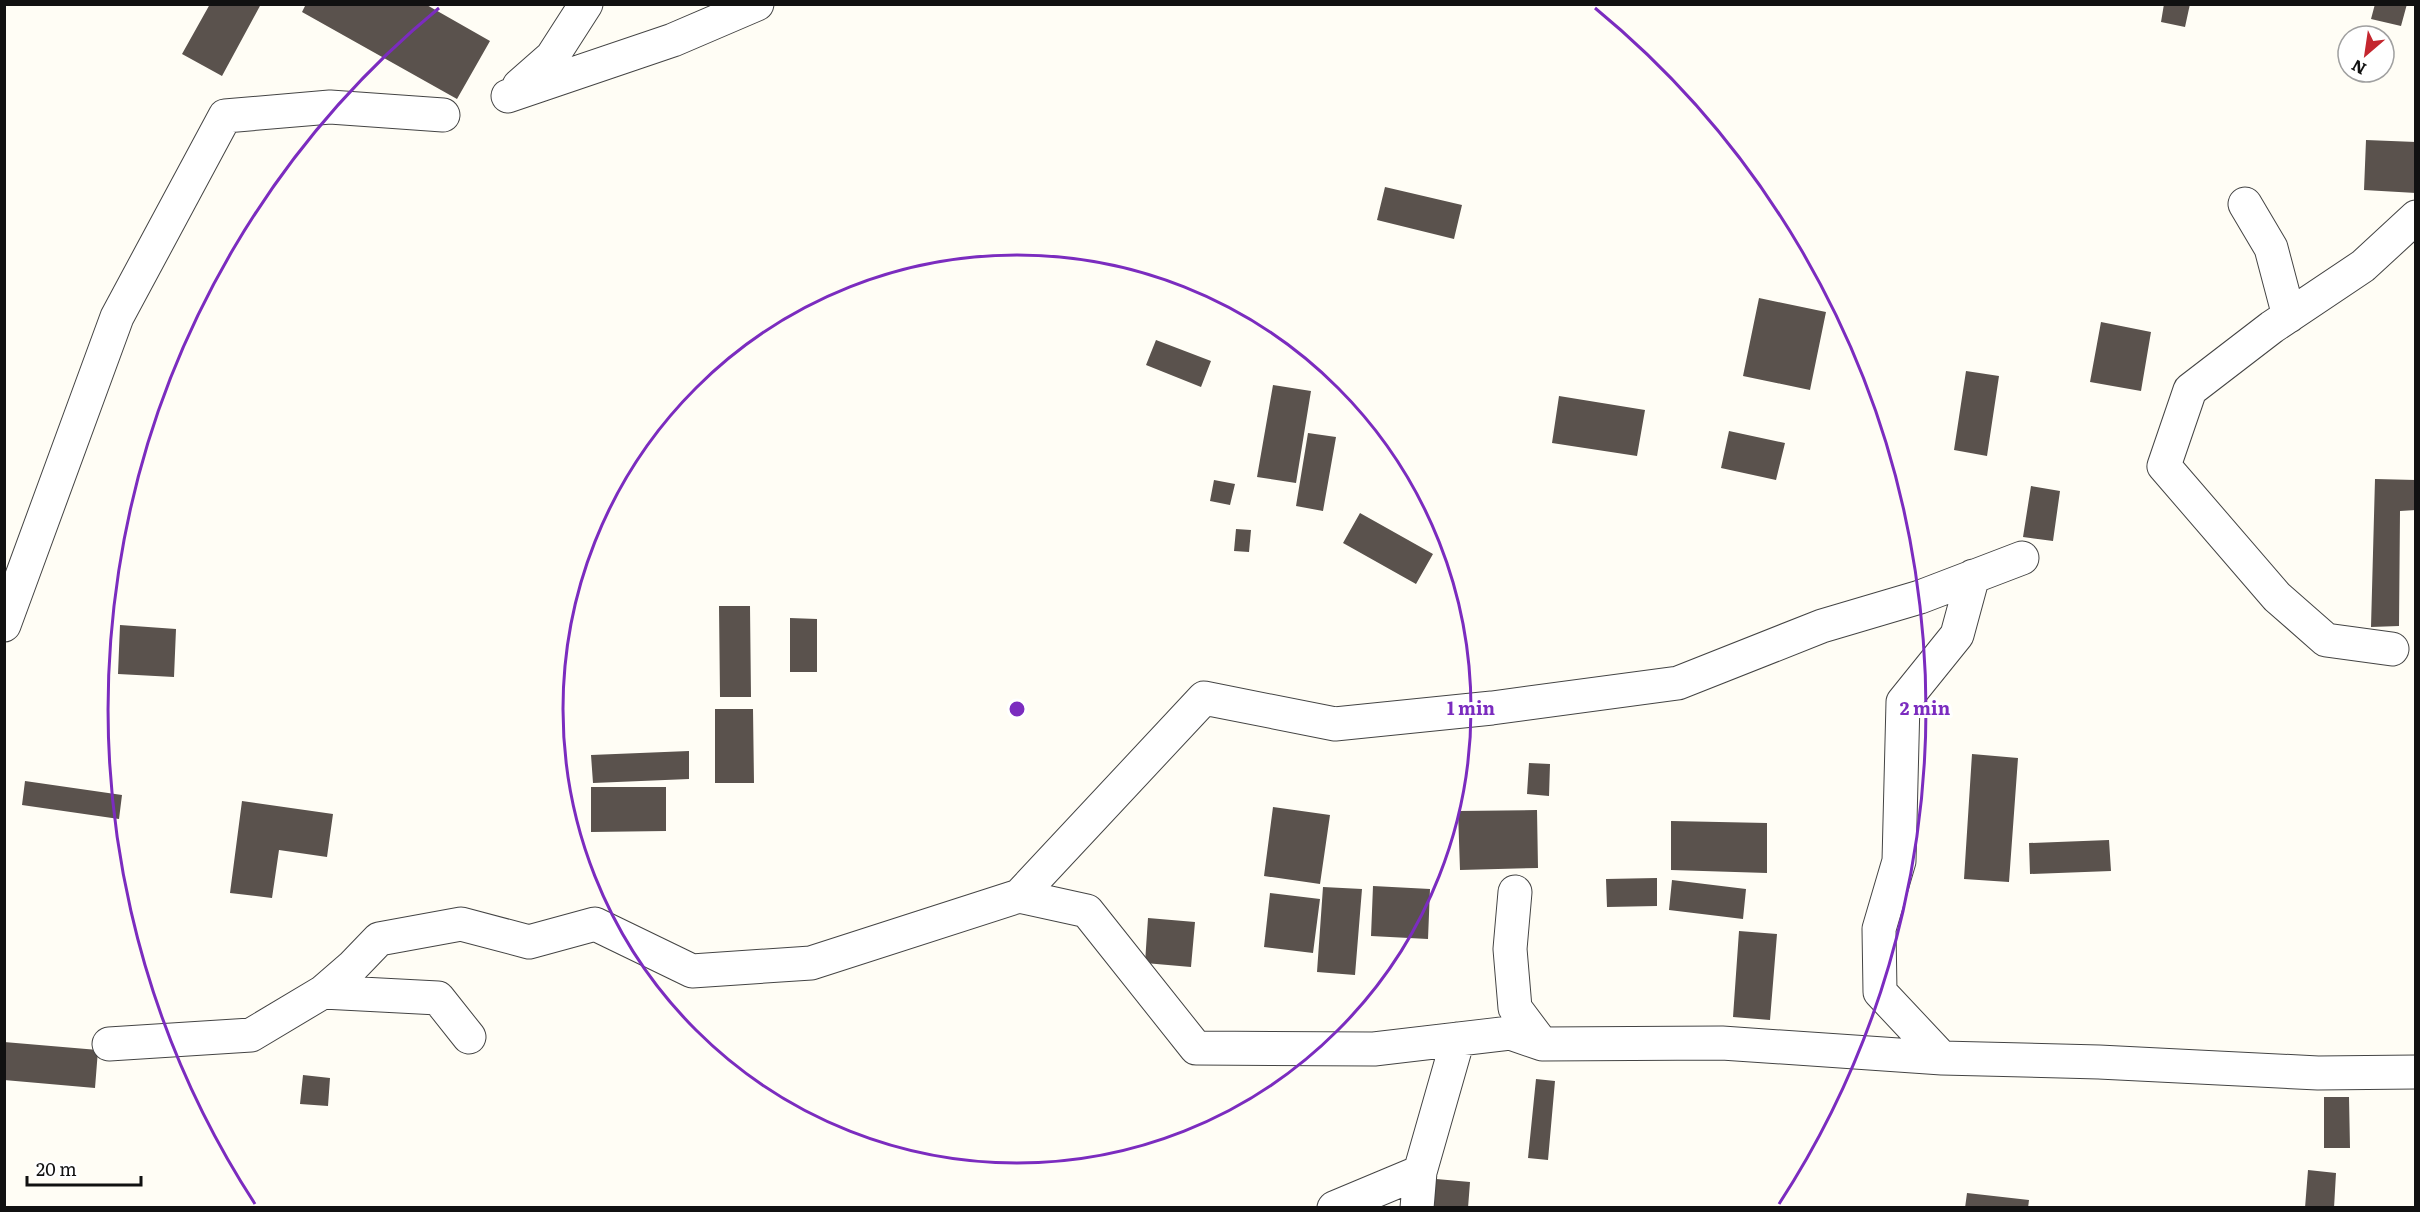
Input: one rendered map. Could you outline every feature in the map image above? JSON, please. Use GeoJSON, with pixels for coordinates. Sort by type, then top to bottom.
{"type":"FeatureCollection","features":[{"type":"Feature","properties":{"kind":"street"},"geometry":{"type":"LineString","coordinates":[[586,4],[552,57],[508,96],[673,40],[757,4]]}},
{"type":"Feature","properties":{"kind":"street"},"geometry":{"type":"LineString","coordinates":[[4,625],[117,317],[225,116],[330,107],[443,115]]}},
{"type":"Feature","properties":{"kind":"street"},"geometry":{"type":"LineString","coordinates":[[2245,204],[2271,248],[2289,316]]}},
{"type":"Feature","properties":{"kind":"street"},"geometry":{"type":"LineString","coordinates":[[2392,649],[2326,640],[2277,597],[2164,466],[2190,390],[2289,316],[2363,266],[2415,217]]}},
{"type":"Feature","properties":{"kind":"street"},"geometry":{"type":"LineString","coordinates":[[109,1044],[251,1035],[322,992],[353,966],[379,939],[461,924],[529,942],[595,924],[692,971],[811,963],[1019,896],[1204,698],[1335,724],[1492,708],[1678,683],[1822,626],[1920,597],[2022,558]]}},
{"type":"Feature","properties":{"kind":"street"},"geometry":{"type":"LineString","coordinates":[[1942,1058],[1880,992],[1879,929],[1899,861],[1903,702],[1957,635],[1973,576]]}},
{"type":"Feature","properties":{"kind":"street"},"geometry":{"type":"LineString","coordinates":[[1515,892],[1510,949],[1515,1008],[1542,1044]]}},
{"type":"Feature","properties":{"kind":"street"},"geometry":{"type":"LineString","coordinates":[[1019,896],[1087,911],[1196,1048],[1374,1049],[1510,1033],[1542,1044],[1722,1042],[1942,1058],[2099,1062],[2318,1073],[2415,1072]]}},
{"type":"Feature","properties":{"kind":"street"},"geometry":{"type":"LineString","coordinates":[[322,992],[438,998],[469,1037]]}},
{"type":"Feature","properties":{"kind":"street"},"geometry":{"type":"LineString","coordinates":[[1417,1208],[1420,1172],[1458,1039]]}},
{"type":"Feature","properties":{"kind":"street"},"geometry":{"type":"LineString","coordinates":[[1334,1208],[1420,1172]]}},
{"type":"Feature","properties":{"kind":"building"},"geometry":{"type":"Polygon","coordinates":[[[210,4],[261,4],[222,76],[182,54],[210,4]]]}},
{"type":"Feature","properties":{"kind":"building"},"geometry":{"type":"Polygon","coordinates":[[[306,4],[425,4],[490,41],[457,99],[302,12],[306,4]]]}},
{"type":"Feature","properties":{"kind":"building"},"geometry":{"type":"Polygon","coordinates":[[[2164,4],[2190,4],[2185,27],[2161,22],[2164,4]]]}},
{"type":"Feature","properties":{"kind":"building"},"geometry":{"type":"Polygon","coordinates":[[[2375,4],[2407,4],[2401,26],[2371,19],[2375,4]]]}},
{"type":"Feature","properties":{"kind":"building"},"geometry":{"type":"Polygon","coordinates":[[[2366,140],[2416,142],[2416,193],[2364,190],[2366,140]]]}},
{"type":"Feature","properties":{"kind":"building"},"geometry":{"type":"Polygon","coordinates":[[[1385,187],[1462,205],[1454,239],[1377,220],[1385,187]]]}},
{"type":"Feature","properties":{"kind":"building"},"geometry":{"type":"Polygon","coordinates":[[[1759,298],[1826,312],[1810,390],[1743,376],[1759,298]]]}},
{"type":"Feature","properties":{"kind":"building"},"geometry":{"type":"Polygon","coordinates":[[[2101,322],[2151,332],[2141,391],[2090,382],[2101,322]]]}},
{"type":"Feature","properties":{"kind":"building"},"geometry":{"type":"Polygon","coordinates":[[[1156,340],[1211,361],[1201,387],[1146,365],[1156,340]]]}},
{"type":"Feature","properties":{"kind":"building"},"geometry":{"type":"Polygon","coordinates":[[[1966,371],[1999,376],[1987,456],[1954,450],[1966,371]]]}},
{"type":"Feature","properties":{"kind":"building"},"geometry":{"type":"Polygon","coordinates":[[[1273,385],[1311,391],[1296,483],[1257,477],[1273,385]]]}},
{"type":"Feature","properties":{"kind":"building"},"geometry":{"type":"Polygon","coordinates":[[[1559,396],[1645,410],[1637,456],[1552,443],[1559,396]]]}},
{"type":"Feature","properties":{"kind":"building"},"geometry":{"type":"Polygon","coordinates":[[[1729,431],[1785,443],[1776,480],[1721,468],[1729,431]]]}},
{"type":"Feature","properties":{"kind":"building"},"geometry":{"type":"Polygon","coordinates":[[[1308,433],[1336,437],[1323,511],[1296,506],[1308,433]]]}},
{"type":"Feature","properties":{"kind":"building"},"geometry":{"type":"Polygon","coordinates":[[[2375,479],[2416,480],[2416,510],[2400,511],[2399,626],[2371,627],[2375,479]]]}},
{"type":"Feature","properties":{"kind":"building"},"geometry":{"type":"Polygon","coordinates":[[[1214,480],[1235,484],[1230,505],[1210,501],[1214,480]]]}},
{"type":"Feature","properties":{"kind":"building"},"geometry":{"type":"Polygon","coordinates":[[[2031,486],[2060,491],[2053,541],[2023,537],[2031,486]]]}},
{"type":"Feature","properties":{"kind":"building"},"geometry":{"type":"Polygon","coordinates":[[[1360,513],[1433,554],[1416,584],[1343,543],[1360,513]]]}},
{"type":"Feature","properties":{"kind":"building"},"geometry":{"type":"Polygon","coordinates":[[[1236,529],[1251,530],[1249,552],[1234,551],[1236,529]]]}},
{"type":"Feature","properties":{"kind":"building"},"geometry":{"type":"Polygon","coordinates":[[[719,606],[750,606],[751,697],[720,697],[719,606]]]}},
{"type":"Feature","properties":{"kind":"building"},"geometry":{"type":"Polygon","coordinates":[[[790,618],[817,619],[817,672],[790,672],[790,618]]]}},
{"type":"Feature","properties":{"kind":"building"},"geometry":{"type":"Polygon","coordinates":[[[120,625],[176,629],[174,677],[118,674],[120,625]]]}},
{"type":"Feature","properties":{"kind":"building"},"geometry":{"type":"Polygon","coordinates":[[[715,709],[753,709],[754,783],[715,783],[715,709]]]}},
{"type":"Feature","properties":{"kind":"building"},"geometry":{"type":"Polygon","coordinates":[[[689,751],[689,779],[593,783],[591,755],[689,751]]]}},
{"type":"Feature","properties":{"kind":"building"},"geometry":{"type":"Polygon","coordinates":[[[1972,754],[2018,758],[2009,882],[1964,879],[1972,754]]]}},
{"type":"Feature","properties":{"kind":"building"},"geometry":{"type":"Polygon","coordinates":[[[1529,763],[1550,764],[1549,796],[1527,794],[1529,763]]]}},
{"type":"Feature","properties":{"kind":"building"},"geometry":{"type":"Polygon","coordinates":[[[25,781],[122,795],[119,819],[22,805],[25,781]]]}},
{"type":"Feature","properties":{"kind":"building"},"geometry":{"type":"Polygon","coordinates":[[[591,787],[666,787],[666,831],[591,832],[591,787]]]}},
{"type":"Feature","properties":{"kind":"building"},"geometry":{"type":"Polygon","coordinates":[[[242,801],[333,814],[327,857],[279,850],[272,898],[230,893],[242,801]]]}},
{"type":"Feature","properties":{"kind":"building"},"geometry":{"type":"Polygon","coordinates":[[[1273,807],[1330,815],[1320,884],[1264,876],[1273,807]]]}},
{"type":"Feature","properties":{"kind":"building"},"geometry":{"type":"Polygon","coordinates":[[[1537,810],[1538,868],[1460,870],[1458,811],[1537,810]]]}},
{"type":"Feature","properties":{"kind":"building"},"geometry":{"type":"Polygon","coordinates":[[[1671,821],[1767,823],[1767,873],[1671,870],[1671,821]]]}},
{"type":"Feature","properties":{"kind":"building"},"geometry":{"type":"Polygon","coordinates":[[[2109,840],[2111,871],[2030,874],[2029,843],[2109,840]]]}},
{"type":"Feature","properties":{"kind":"building"},"geometry":{"type":"Polygon","coordinates":[[[1657,878],[1657,906],[1607,907],[1606,879],[1657,878]]]}},
{"type":"Feature","properties":{"kind":"building"},"geometry":{"type":"Polygon","coordinates":[[[1672,880],[1746,889],[1743,919],[1669,910],[1672,880]]]}},
{"type":"Feature","properties":{"kind":"building"},"geometry":{"type":"Polygon","coordinates":[[[1373,886],[1430,889],[1428,939],[1371,936],[1373,886]]]}},
{"type":"Feature","properties":{"kind":"building"},"geometry":{"type":"Polygon","coordinates":[[[1323,887],[1362,889],[1355,975],[1317,972],[1323,887]]]}},
{"type":"Feature","properties":{"kind":"building"},"geometry":{"type":"Polygon","coordinates":[[[1270,893],[1320,899],[1313,953],[1264,947],[1270,893]]]}},
{"type":"Feature","properties":{"kind":"building"},"geometry":{"type":"Polygon","coordinates":[[[1148,918],[1195,922],[1191,967],[1145,963],[1148,918]]]}},
{"type":"Feature","properties":{"kind":"building"},"geometry":{"type":"Polygon","coordinates":[[[1739,931],[1777,934],[1770,1020],[1733,1017],[1739,931]]]}},
{"type":"Feature","properties":{"kind":"building"},"geometry":{"type":"Polygon","coordinates":[[[4,1042],[98,1050],[95,1088],[4,1080],[4,1042]]]}},
{"type":"Feature","properties":{"kind":"building"},"geometry":{"type":"Polygon","coordinates":[[[303,1075],[330,1078],[328,1106],[300,1104],[303,1075]]]}},
{"type":"Feature","properties":{"kind":"building"},"geometry":{"type":"Polygon","coordinates":[[[1536,1079],[1555,1081],[1548,1160],[1528,1158],[1536,1079]]]}},
{"type":"Feature","properties":{"kind":"building"},"geometry":{"type":"Polygon","coordinates":[[[2324,1097],[2349,1097],[2350,1148],[2324,1148],[2324,1097]]]}},
{"type":"Feature","properties":{"kind":"building"},"geometry":{"type":"Polygon","coordinates":[[[2308,1170],[2336,1173],[2334,1208],[2305,1208],[2308,1170]]]}},
{"type":"Feature","properties":{"kind":"building"},"geometry":{"type":"Polygon","coordinates":[[[1425,1178],[1470,1182],[1468,1208],[1423,1208],[1425,1178]]]}},
{"type":"Feature","properties":{"kind":"building"},"geometry":{"type":"Polygon","coordinates":[[[1967,1193],[2029,1200],[2028,1208],[1965,1208],[1967,1193]]]}}]}
